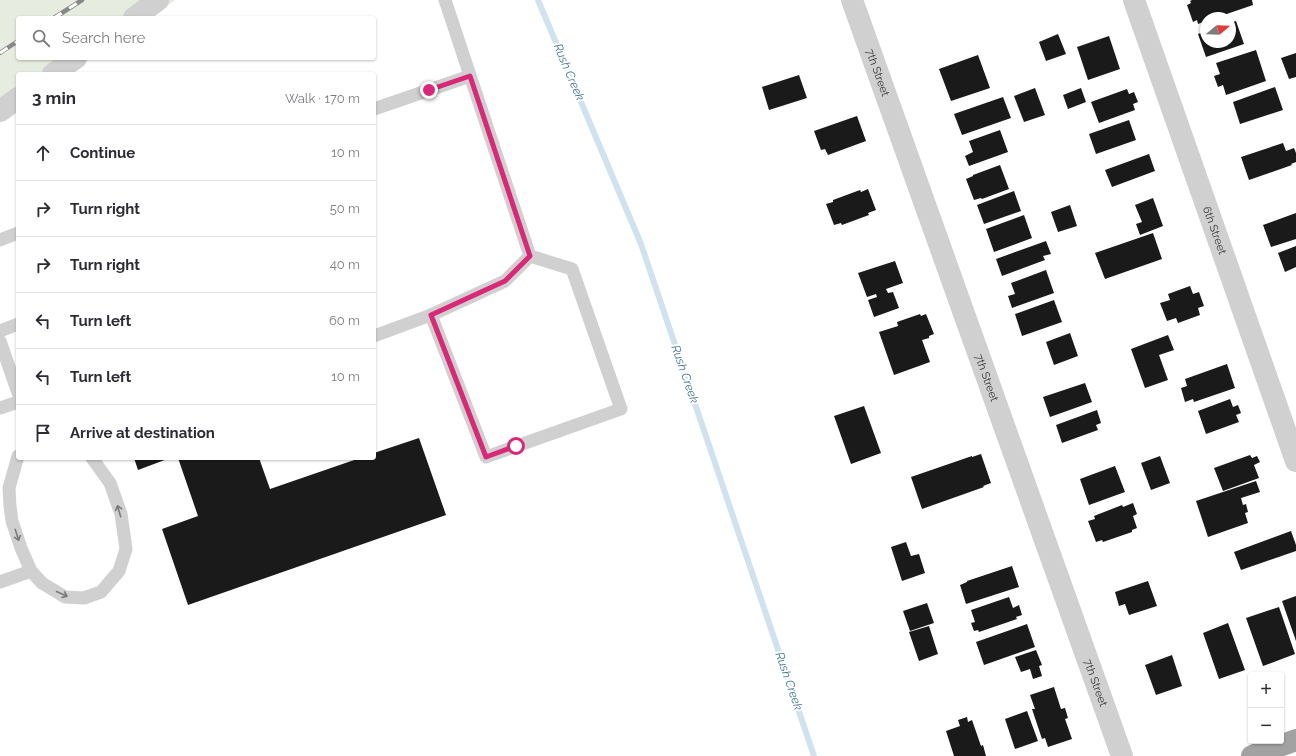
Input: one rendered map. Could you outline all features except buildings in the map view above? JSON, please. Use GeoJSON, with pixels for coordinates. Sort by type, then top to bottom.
{"type":"FeatureCollection","features":[{"type":"Feature","properties":{"kind":"highway"},"geometry":{"type":"LineString","coordinates":[[1252,756],[1296,740]]}},
{"type":"Feature","properties":{"kind":"street"},"geometry":{"type":"LineString","coordinates":[[137,16],[158,0]]}},
{"type":"Feature","properties":{"kind":"street","name":"7th Street"},"geometry":{"type":"LineString","coordinates":[[852,0],[1122,756]]}},
{"type":"Feature","properties":{"kind":"street","name":"6th Street"},"geometry":{"type":"LineString","coordinates":[[1134,0],[1296,461]]}},
{"type":"Feature","properties":{"kind":"street"},"geometry":{"type":"LineString","coordinates":[[56,72],[73,60]]}},
{"type":"Feature","properties":{"kind":"street"},"geometry":{"type":"LineString","coordinates":[[0,111],[16,99]]}},
{"type":"Feature","properties":{"kind":"lane"},"geometry":{"type":"LineString","coordinates":[[444,0],[530,256]]}},
{"type":"Feature","properties":{"kind":"lane"},"geometry":{"type":"LineString","coordinates":[[376,108],[470,76]]}},
{"type":"Feature","properties":{"kind":"lane"},"geometry":{"type":"LineString","coordinates":[[0,240],[16,234]]}},
{"type":"Feature","properties":{"kind":"lane"},"geometry":{"type":"LineString","coordinates":[[431,315],[486,457],[621,410],[572,269],[530,256]]}},
{"type":"Feature","properties":{"kind":"lane"},"geometry":{"type":"LineString","coordinates":[[376,335],[431,315],[505,281],[530,256]]}},
{"type":"Feature","properties":{"kind":"lane"},"geometry":{"type":"LineString","coordinates":[[0,331],[16,325]]}},
{"type":"Feature","properties":{"kind":"lane"},"geometry":{"type":"LineString","coordinates":[[0,341],[16,387]]}},
{"type":"Feature","properties":{"kind":"lane"},"geometry":{"type":"LineString","coordinates":[[0,408],[16,403]]}},
{"type":"Feature","properties":{"kind":"lane"},"geometry":{"type":"LineString","coordinates":[[17,460],[5,508],[12,521],[31,571],[42,583],[65,597],[84,598],[101,592],[119,570],[126,549],[121,514],[110,483],[93,460]]}},
{"type":"Feature","properties":{"kind":"lane"},"geometry":{"type":"LineString","coordinates":[[0,582],[31,571]]}},
{"type":"Feature","properties":{"kind":"shaded area"},"geometry":{"type":"Polygon","coordinates":[[[0,0],[175,0],[154,16],[16,16],[16,60],[88,60],[70,72],[16,72],[16,108],[0,118],[0,0]]]}},
{"type":"Feature","properties":{"kind":"waterway","name":"Rush Creek"},"geometry":{"type":"LineString","coordinates":[[538,0],[641,244],[814,756]]}},
{"type":"Feature","properties":{"kind":"railway"},"geometry":{"type":"LineString","coordinates":[[57,16],[82,0]]}},
{"type":"Feature","properties":{"kind":"railway"},"geometry":{"type":"LineString","coordinates":[[0,53],[16,42]]}},
{"type":"Feature","properties":{"kind":"route"},"geometry":{"type":"LineString","coordinates":[[429,90],[470,76],[530,256],[505,281],[431,315],[486,457],[516,446]]}}]}
